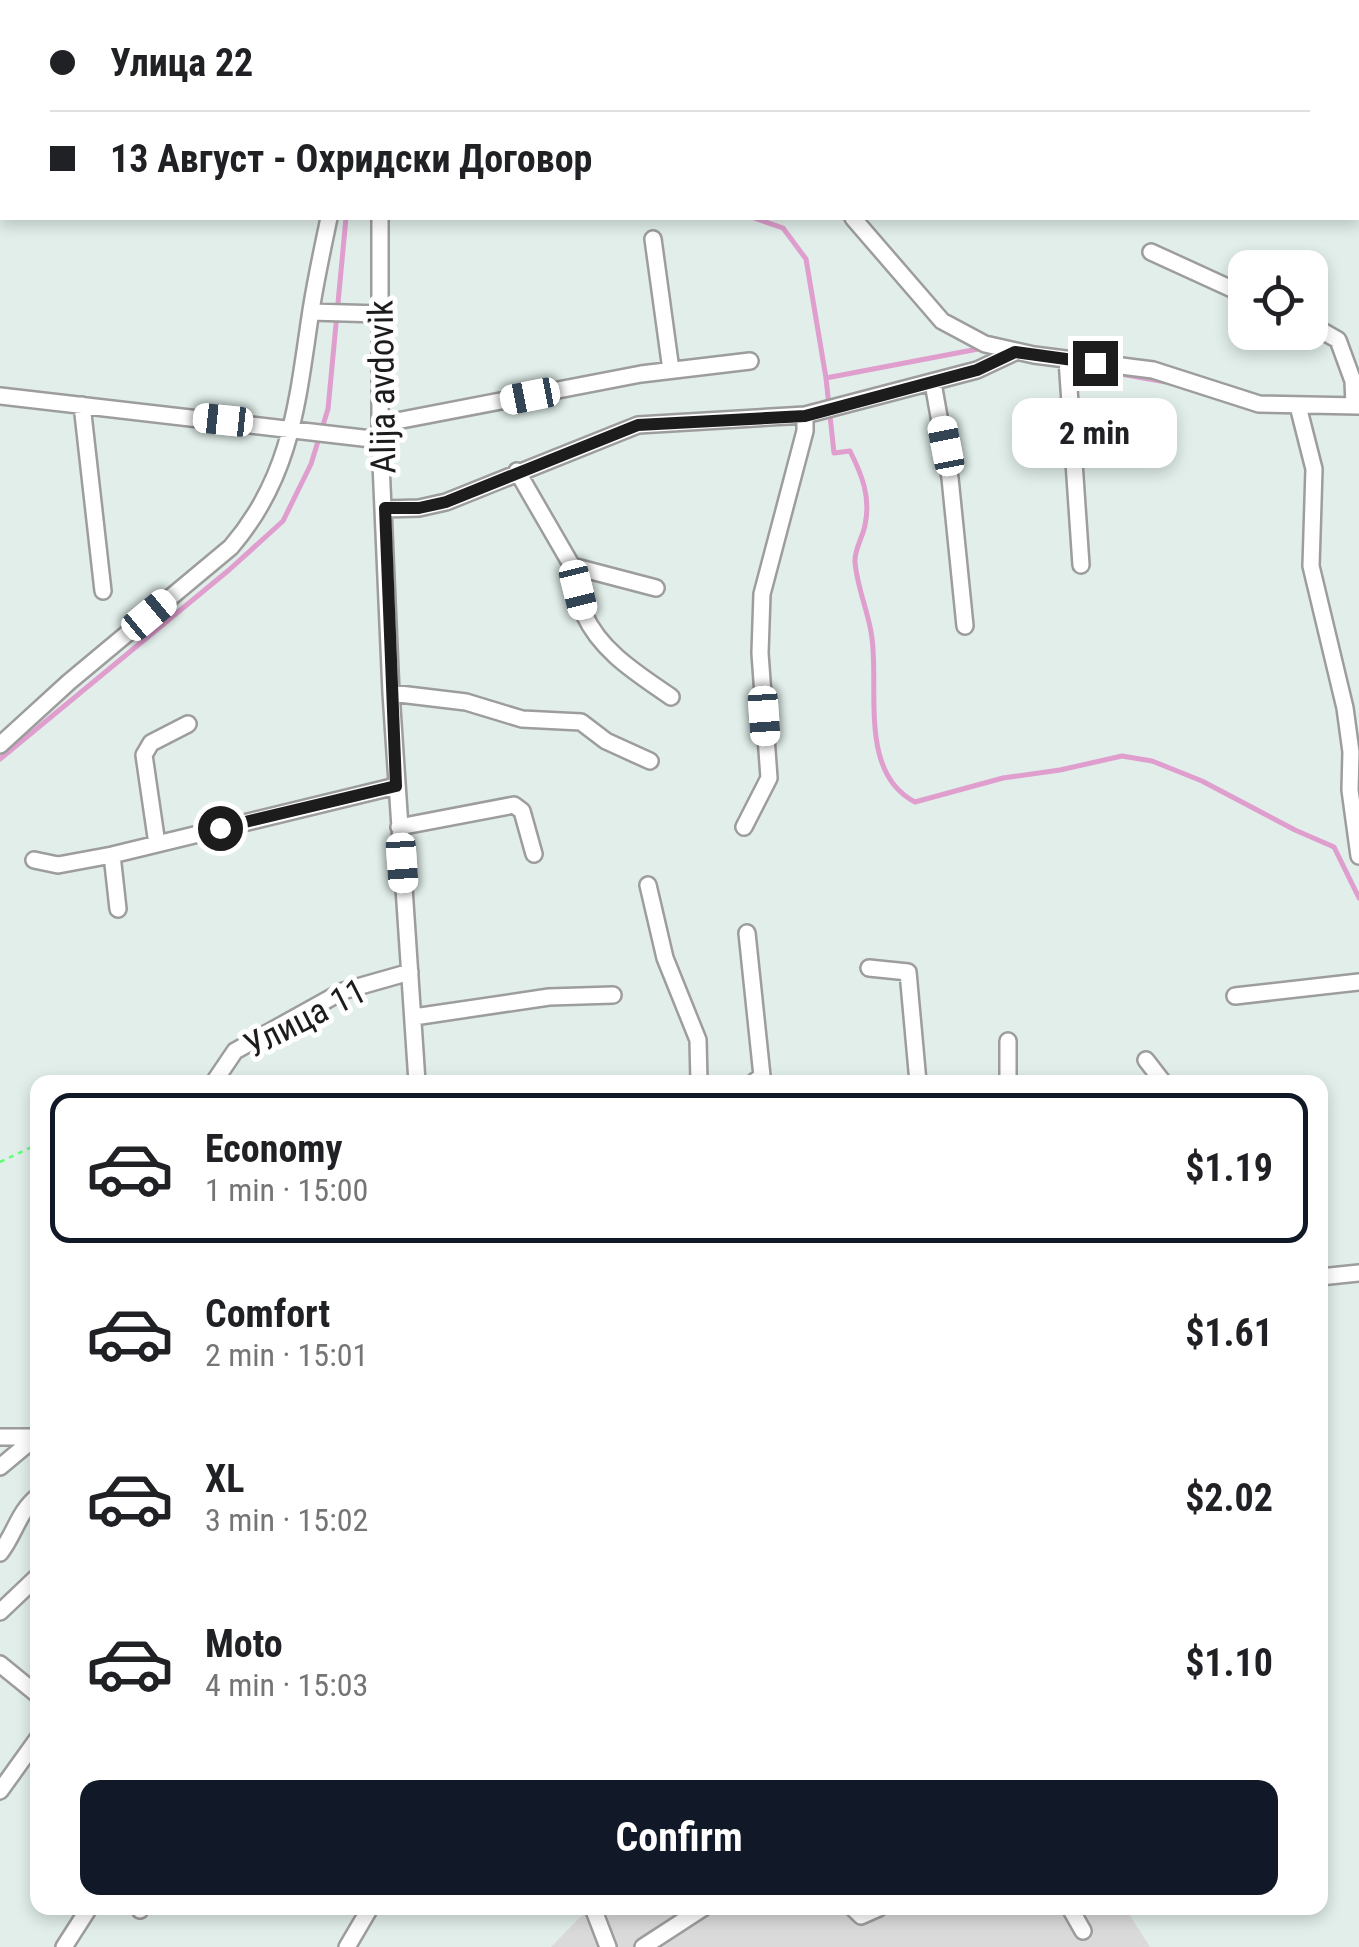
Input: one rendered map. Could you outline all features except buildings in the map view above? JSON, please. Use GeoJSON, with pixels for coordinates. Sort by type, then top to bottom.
{"type":"FeatureCollection","features":[{"type":"Feature","properties":{"kind":"street"},"geometry":{"type":"LineString","coordinates":[[0,745],[231,547],[251,524],[302,430],[328,220]]}},
{"type":"Feature","properties":{"kind":"street"},"geometry":{"type":"LineString","coordinates":[[855,220],[942,321],[985,344],[1015,352],[1153,370],[1259,404],[1357,406],[1353,381],[1338,340],[1328,334]]}},
{"type":"Feature","properties":{"kind":"street","name":"Alija avdovik"},"geometry":{"type":"LineString","coordinates":[[379,224],[380,432],[391,693],[417,1075]]}},
{"type":"Feature","properties":{"kind":"street"},"geometry":{"type":"LineString","coordinates":[[654,240],[671,370]]}},
{"type":"Feature","properties":{"kind":"street"},"geometry":{"type":"LineString","coordinates":[[1151,252],[1228,287]]}},
{"type":"Feature","properties":{"kind":"street"},"geometry":{"type":"LineString","coordinates":[[315,312],[380,314]]}},
{"type":"Feature","properties":{"kind":"street"},"geometry":{"type":"LineString","coordinates":[[385,508],[432,506],[638,425],[812,414],[977,370],[1015,352]]}},
{"type":"Feature","properties":{"kind":"street"},"geometry":{"type":"LineString","coordinates":[[1067,359],[1081,565]]}},
{"type":"Feature","properties":{"kind":"street"},"geometry":{"type":"LineString","coordinates":[[0,396],[342,434],[380,432],[671,370],[750,361]]}},
{"type":"Feature","properties":{"kind":"street"},"geometry":{"type":"LineString","coordinates":[[934,382],[950,478],[966,626]]}},
{"type":"Feature","properties":{"kind":"street"},"geometry":{"type":"LineString","coordinates":[[82,405],[103,591]]}},
{"type":"Feature","properties":{"kind":"street"},"geometry":{"type":"LineString","coordinates":[[1298,406],[1314,468],[1311,566],[1346,708],[1350,790],[1359,856]]}},
{"type":"Feature","properties":{"kind":"street"},"geometry":{"type":"LineString","coordinates":[[744,827],[769,778],[760,653],[762,594],[812,414]]}},
{"type":"Feature","properties":{"kind":"street"},"geometry":{"type":"LineString","coordinates":[[518,470],[572,566],[583,612],[596,634],[624,665],[671,697]]}},
{"type":"Feature","properties":{"kind":"street"},"geometry":{"type":"LineString","coordinates":[[572,566],[656,588]]}},
{"type":"Feature","properties":{"kind":"street"},"geometry":{"type":"LineString","coordinates":[[391,693],[466,702],[522,719],[581,722],[606,741],[650,762]]}},
{"type":"Feature","properties":{"kind":"street"},"geometry":{"type":"LineString","coordinates":[[157,844],[144,755],[151,743],[188,724]]}},
{"type":"Feature","properties":{"kind":"street"},"geometry":{"type":"LineString","coordinates":[[34,860],[58,865],[112,855],[396,786]]}},
{"type":"Feature","properties":{"kind":"street"},"geometry":{"type":"LineString","coordinates":[[399,827],[514,806],[522,810],[534,854]]}},
{"type":"Feature","properties":{"kind":"street"},"geometry":{"type":"LineString","coordinates":[[112,855],[118,909]]}},
{"type":"Feature","properties":{"kind":"street"},"geometry":{"type":"LineString","coordinates":[[648,885],[665,958],[698,1040],[699,1075]]}},
{"type":"Feature","properties":{"kind":"street"},"geometry":{"type":"LineString","coordinates":[[747,933],[762,1075]]}},
{"type":"Feature","properties":{"kind":"street"},"geometry":{"type":"LineString","coordinates":[[869,968],[908,972],[917,1075]]}},
{"type":"Feature","properties":{"kind":"street","name":"Улица 11"},"geometry":{"type":"LineString","coordinates":[[219,1075],[235,1051],[343,991],[410,972]]}},
{"type":"Feature","properties":{"kind":"street"},"geometry":{"type":"LineString","coordinates":[[1235,996],[1359,982]]}},
{"type":"Feature","properties":{"kind":"street"},"geometry":{"type":"LineString","coordinates":[[414,1017],[549,997],[614,995]]}},
{"type":"Feature","properties":{"kind":"street"},"geometry":{"type":"LineString","coordinates":[[1008,1041],[1008,1075]]}},
{"type":"Feature","properties":{"kind":"street"},"geometry":{"type":"LineString","coordinates":[[1146,1060],[1158,1075]]}},
{"type":"Feature","properties":{"kind":"street"},"geometry":{"type":"LineString","coordinates":[[1328,1275],[1359,1272]]}},
{"type":"Feature","properties":{"kind":"street"},"geometry":{"type":"LineString","coordinates":[[0,1437],[30,1437]]}},
{"type":"Feature","properties":{"kind":"street"},"geometry":{"type":"LineString","coordinates":[[0,1468],[30,1443]]}},
{"type":"Feature","properties":{"kind":"street"},"geometry":{"type":"LineString","coordinates":[[0,1553],[18,1518],[30,1505]]}},
{"type":"Feature","properties":{"kind":"street"},"geometry":{"type":"LineString","coordinates":[[0,1612],[30,1584]]}},
{"type":"Feature","properties":{"kind":"street"},"geometry":{"type":"LineString","coordinates":[[0,1664],[30,1688]]}},
{"type":"Feature","properties":{"kind":"street"},"geometry":{"type":"LineString","coordinates":[[0,1791],[30,1749]]}},
{"type":"Feature","properties":{"kind":"street"},"geometry":{"type":"LineString","coordinates":[[64,1947],[85,1915]]}},
{"type":"Feature","properties":{"kind":"street"},"geometry":{"type":"LineString","coordinates":[[347,1947],[366,1915]]}},
{"type":"Feature","properties":{"kind":"street"},"geometry":{"type":"LineString","coordinates":[[596,1915],[608,1947]]}},
{"type":"Feature","properties":{"kind":"street"},"geometry":{"type":"LineString","coordinates":[[643,1947],[692,1915]]}},
{"type":"Feature","properties":{"kind":"street"},"geometry":{"type":"LineString","coordinates":[[1074,1915],[1082,1931]]}},
{"type":"Feature","properties":{"kind":"path"},"geometry":{"type":"LineString","coordinates":[[0,1162],[30,1148]]}},
{"type":"Feature","properties":{"kind":"shaded area"},"geometry":{"type":"Polygon","coordinates":[[[582,1915],[1129,1915],[1150,1947],[551,1947],[582,1915]]]}},
{"type":"Feature","properties":{"kind":"waterway"},"geometry":{"type":"LineString","coordinates":[[0,759],[283,521],[311,464],[328,409],[346,220]]}},
{"type":"Feature","properties":{"kind":"waterway"},"geometry":{"type":"LineString","coordinates":[[760,220],[783,228],[806,259],[834,453],[850,451],[864,487],[867,515],[855,562],[872,638],[879,751],[897,789],[915,802],[1003,778],[1122,756],[1152,761],[1202,781],[1334,847],[1359,898]]}},
{"type":"Feature","properties":{"kind":"waterway"},"geometry":{"type":"LineString","coordinates":[[826,378],[978,349]]}},
{"type":"Feature","properties":{"kind":"waterway"},"geometry":{"type":"LineString","coordinates":[[1098,370],[1166,382]]}},
{"type":"Feature","properties":{"kind":"waterway"},"geometry":{"type":"LineString","coordinates":[[1257,410],[1359,413]]}},
{"type":"Feature","properties":{"kind":"route"},"geometry":{"type":"LineString","coordinates":[[220,828],[396,786],[385,508],[419,508],[446,502],[638,425],[805,416],[977,370],[1015,352],[1095,363]]}}]}
